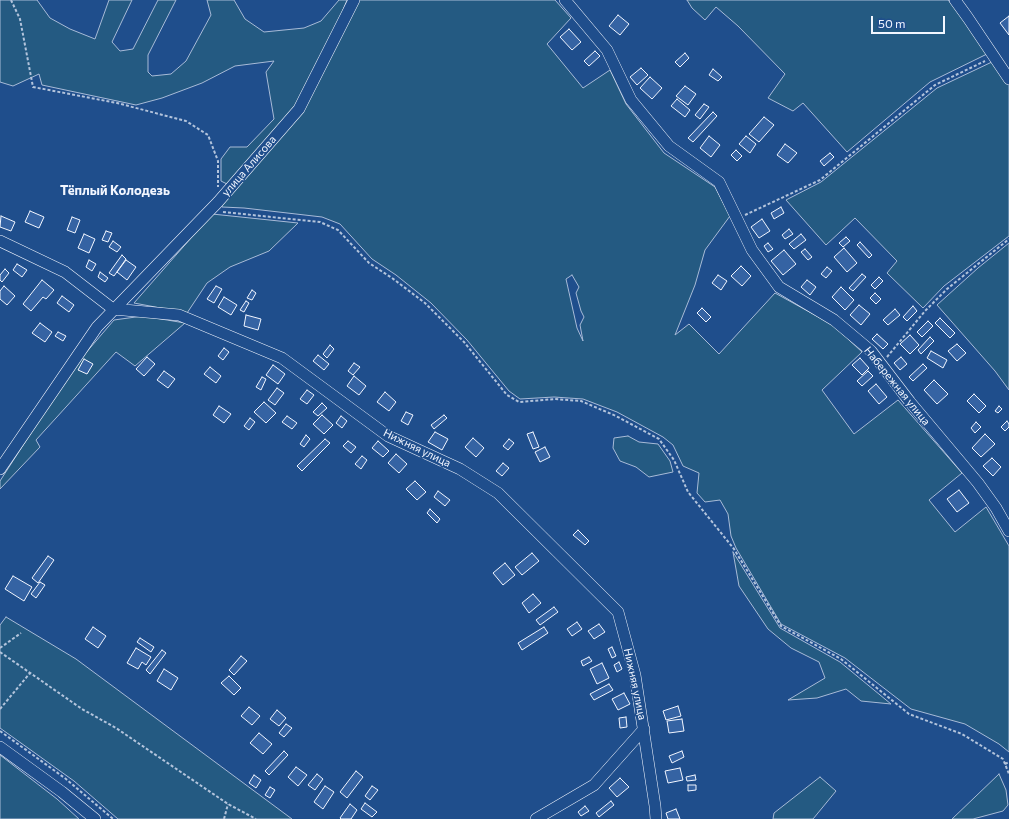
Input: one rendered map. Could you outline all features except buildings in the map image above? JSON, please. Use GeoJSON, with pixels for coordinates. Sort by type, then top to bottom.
{"type":"FeatureCollection","features":[{"type":"Feature","properties":{"kind":"street","name":"улица Алисова"},"geometry":{"type":"LineString","coordinates":[[0,469],[97,327],[214,206],[299,109],[354,0]]}},
{"type":"Feature","properties":{"kind":"street","name":"Набережная улица"},"geometry":{"type":"LineString","coordinates":[[564,0],[608,50],[631,100],[669,146],[719,182],[752,250],[779,287],[834,320],[871,351],[910,402],[978,483],[996,508],[1009,531]]}},
{"type":"Feature","properties":{"kind":"street"},"geometry":{"type":"LineString","coordinates":[[955,0],[1009,79]]}},
{"type":"Feature","properties":{"kind":"street"},"geometry":{"type":"LineString","coordinates":[[0,241],[65,272],[114,309]]}},
{"type":"Feature","properties":{"kind":"street","name":"Нижняя улица"},"geometry":{"type":"LineString","coordinates":[[114,309],[179,315],[282,358],[388,436],[460,469],[498,493],[618,612],[635,675],[656,819]]}},
{"type":"Feature","properties":{"kind":"street"},"geometry":{"type":"LineString","coordinates":[[536,819],[594,785],[644,729]]}},
{"type":"Feature","properties":{"kind":"street"},"geometry":{"type":"LineString","coordinates":[[0,747],[62,792],[95,819]]}},
{"type":"Feature","properties":{"kind":"path"},"geometry":{"type":"LineString","coordinates":[[11,0],[20,19],[33,87],[117,102],[186,122],[208,135],[218,161],[214,206],[320,222],[338,230],[369,263],[425,303],[464,342],[507,395],[519,402],[555,399],[581,401],[616,416],[659,439],[674,460],[688,492],[734,549],[781,626],[841,659],[909,714],[962,734],[1003,758],[1009,774]]}},
{"type":"Feature","properties":{"kind":"path"},"geometry":{"type":"LineString","coordinates":[[737,219],[820,180],[935,85],[994,56]]}},
{"type":"Feature","properties":{"kind":"path"},"geometry":{"type":"LineString","coordinates":[[881,364],[925,311],[947,288],[1009,239]]}},
{"type":"Feature","properties":{"kind":"path"},"geometry":{"type":"LineString","coordinates":[[0,648],[21,633]]}},
{"type":"Feature","properties":{"kind":"path"},"geometry":{"type":"LineString","coordinates":[[0,652],[82,709],[116,728],[228,804],[256,819]]}},
{"type":"Feature","properties":{"kind":"path"},"geometry":{"type":"LineString","coordinates":[[0,709],[30,673]]}},
{"type":"Feature","properties":{"kind":"path"},"geometry":{"type":"LineString","coordinates":[[0,732],[66,779],[113,819]]}},
{"type":"Feature","properties":{"kind":"path"},"geometry":{"type":"LineString","coordinates":[[1005,764],[1009,762]]}},
{"type":"Feature","properties":{"kind":"path"},"geometry":{"type":"LineString","coordinates":[[224,819],[228,804]]}},
{"type":"Feature","properties":{"kind":"shaded area"},"geometry":{"type":"Polygon","coordinates":[[[0,0],[37,0],[50,18],[70,29],[95,39],[109,0],[132,0],[112,42],[120,51],[133,49],[158,0],[176,0],[148,55],[148,72],[152,76],[171,74],[186,61],[211,15],[207,0],[234,0],[245,19],[264,32],[304,28],[321,21],[339,0],[347,0],[332,37],[296,110],[227,184],[221,181],[221,159],[230,147],[247,147],[274,119],[266,72],[274,61],[235,66],[202,83],[162,98],[136,105],[42,85],[39,74],[13,86],[0,82],[0,0]]]}},
{"type":"Feature","properties":{"kind":"shaded area"},"geometry":{"type":"Polygon","coordinates":[[[359,0],[555,0],[571,18],[547,44],[583,88],[610,70],[626,104],[664,153],[715,187],[730,216],[705,250],[695,285],[675,335],[689,324],[719,354],[775,293],[833,325],[862,352],[822,390],[854,434],[898,400],[962,473],[929,500],[955,532],[986,507],[1009,546],[1009,752],[999,744],[965,724],[911,709],[845,658],[781,624],[736,548],[731,536],[728,514],[720,500],[705,502],[697,493],[699,473],[683,466],[673,445],[663,437],[617,412],[583,399],[554,397],[520,399],[509,391],[467,340],[431,303],[396,275],[372,259],[340,224],[322,217],[222,207],[221,204],[301,113],[359,0]],[[572,275],[566,279],[577,328],[583,341],[580,325],[584,317],[576,293],[579,287],[572,275]]]}},
{"type":"Feature","properties":{"kind":"shaded area"},"geometry":{"type":"Polygon","coordinates":[[[687,0],[948,0],[966,21],[987,54],[930,82],[847,152],[803,103],[793,111],[768,98],[785,74],[738,26],[716,7],[705,20],[692,8],[687,0]]]}},
{"type":"Feature","properties":{"kind":"shaded area"},"geometry":{"type":"Polygon","coordinates":[[[994,61],[1009,84],[1009,236],[944,286],[923,308],[887,273],[897,261],[855,218],[826,245],[786,200],[821,182],[937,88],[994,61]]]}},
{"type":"Feature","properties":{"kind":"shaded area"},"geometry":{"type":"Polygon","coordinates":[[[212,214],[298,223],[269,251],[230,267],[207,283],[187,313],[134,303],[212,214]]]}},
{"type":"Feature","properties":{"kind":"shaded area"},"geometry":{"type":"Polygon","coordinates":[[[1009,243],[1009,390],[995,371],[937,305],[978,268],[1009,243]]]}},
{"type":"Feature","properties":{"kind":"shaded area"},"geometry":{"type":"Polygon","coordinates":[[[143,316],[185,323],[135,366],[116,352],[36,440],[40,447],[0,489],[0,481],[72,369],[114,320],[143,316]]]}},
{"type":"Feature","properties":{"kind":"shaded area"},"geometry":{"type":"Polygon","coordinates":[[[628,436],[639,442],[658,444],[670,461],[673,472],[649,477],[636,467],[620,461],[613,448],[614,438],[628,436]]]}},
{"type":"Feature","properties":{"kind":"shaded area"},"geometry":{"type":"Polygon","coordinates":[[[733,552],[780,628],[840,662],[891,704],[861,701],[846,689],[817,698],[788,700],[825,678],[819,662],[791,648],[768,629],[739,586],[733,552]]]}},
{"type":"Feature","properties":{"kind":"shaded area"},"geometry":{"type":"Polygon","coordinates":[[[6,617],[76,659],[292,819],[118,819],[74,781],[0,728],[0,625],[6,617]]]}},
{"type":"Feature","properties":{"kind":"shaded area"},"geometry":{"type":"Polygon","coordinates":[[[0,755],[57,799],[79,819],[0,819],[0,755]]]}},
{"type":"Feature","properties":{"kind":"shaded area"},"geometry":{"type":"Polygon","coordinates":[[[999,774],[1006,790],[1008,805],[1003,811],[973,819],[952,819],[999,774]]]}},
{"type":"Feature","properties":{"kind":"shaded area"},"geometry":{"type":"Polygon","coordinates":[[[820,777],[836,791],[813,819],[773,819],[774,813],[820,777]]]}},
{"type":"Feature","properties":{"kind":"district","name":"Тёплый Колодезь"},"geometry":{"type":"Point","coordinates":[115,191]}}]}
